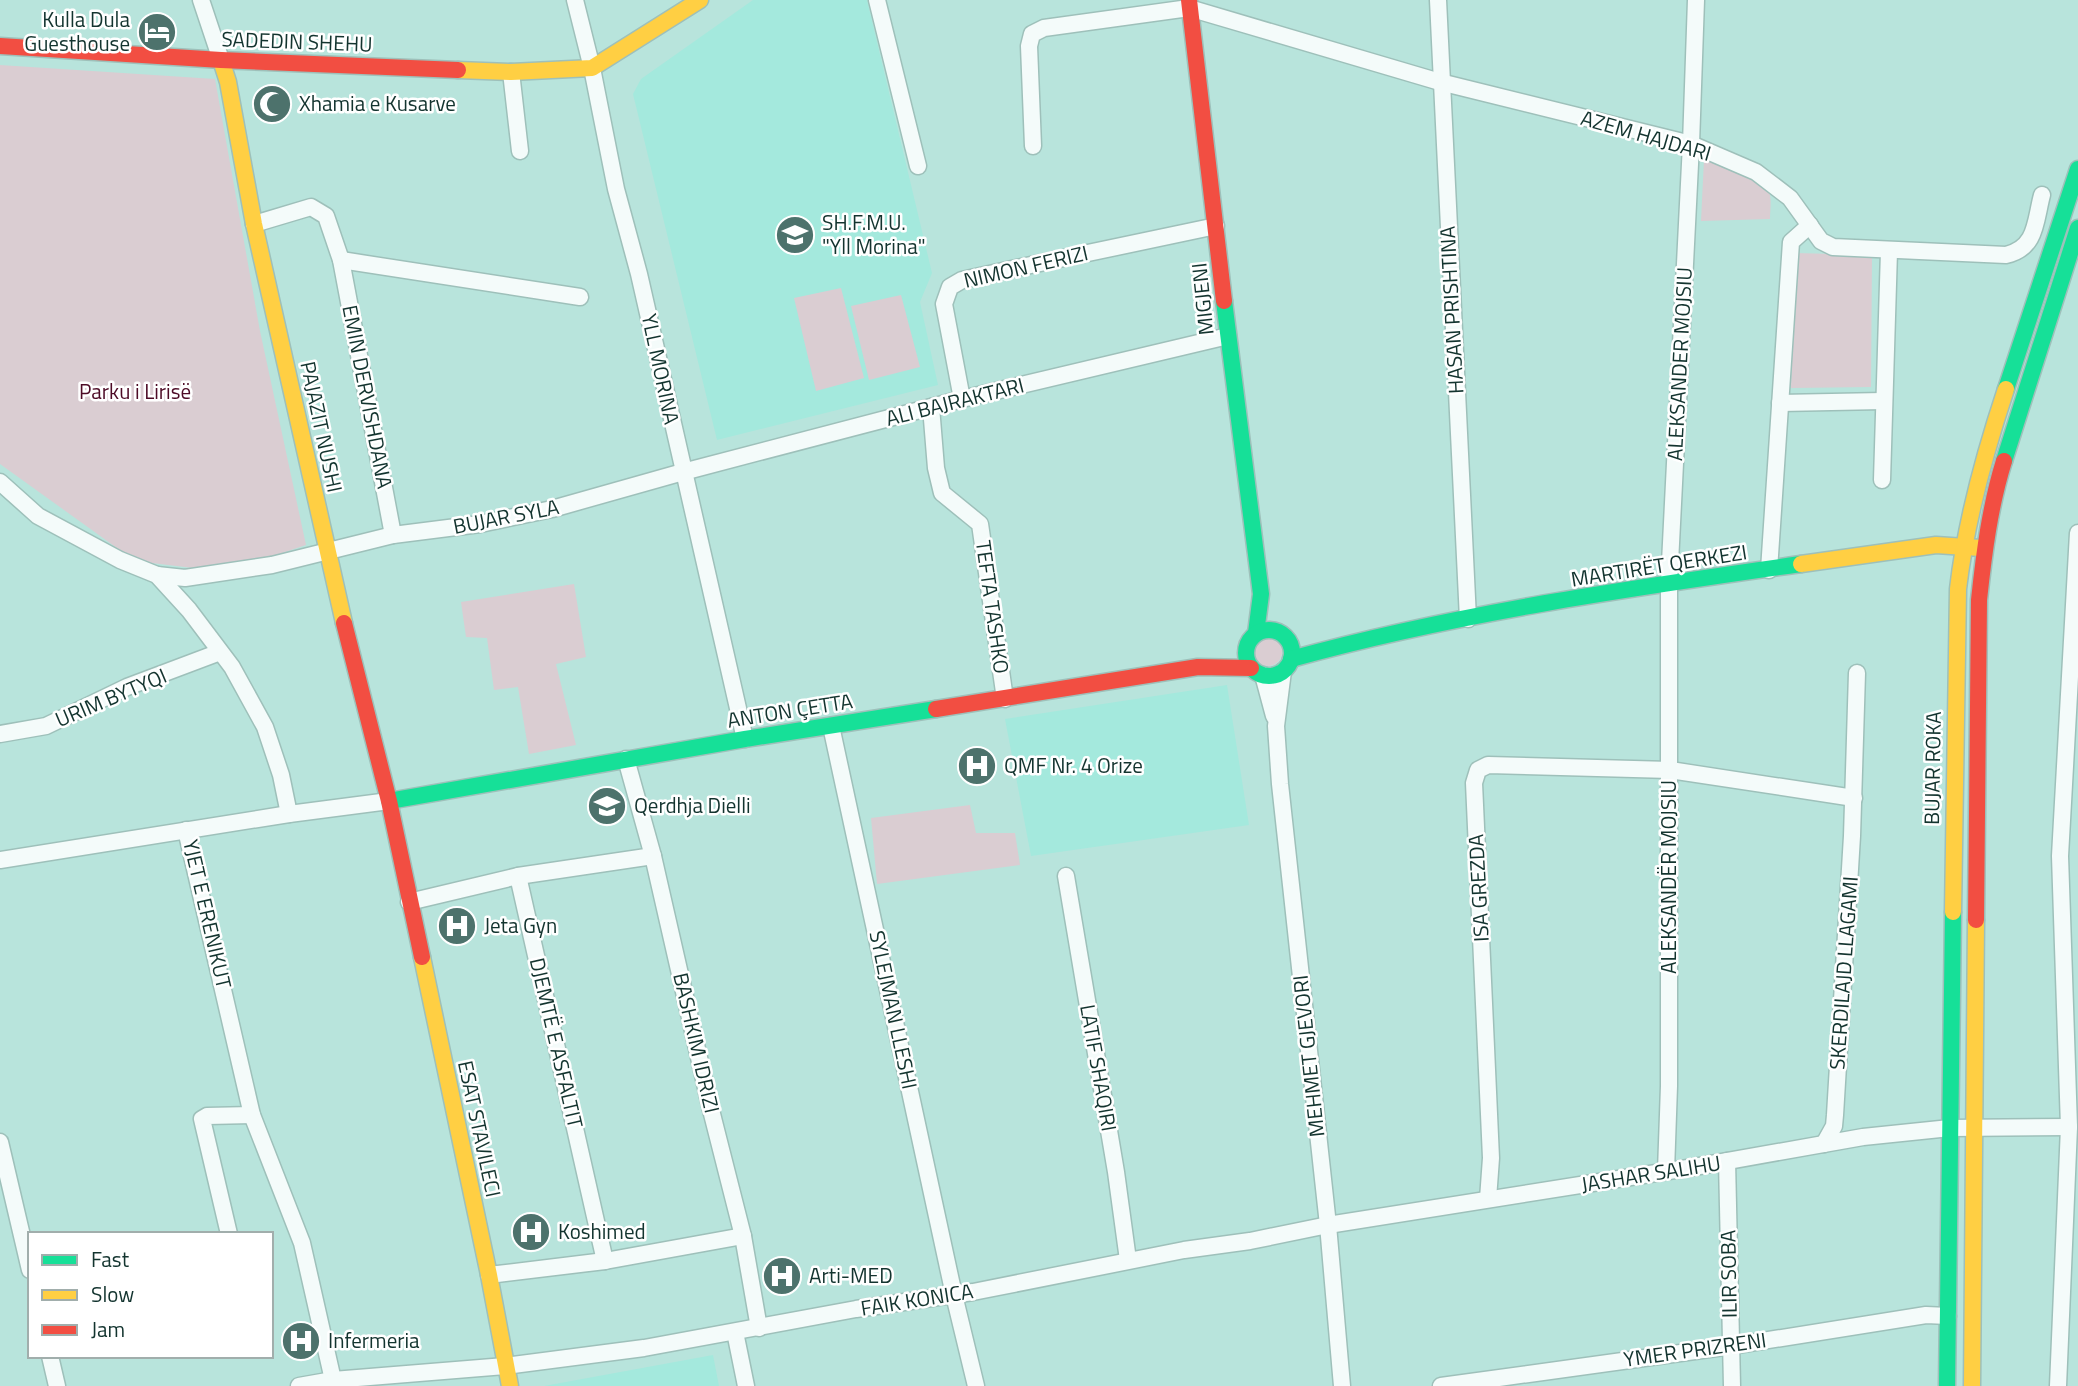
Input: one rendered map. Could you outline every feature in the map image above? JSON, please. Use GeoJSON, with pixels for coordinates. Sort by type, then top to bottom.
{"type":"FeatureCollection","features":[{"type":"Feature","properties":{"kind":"street"},"geometry":{"type":"LineString","coordinates":[[201,0],[221,60]]}},
{"type":"Feature","properties":{"kind":"street","name":"YLL MORINA"},"geometry":{"type":"LineString","coordinates":[[575,0],[592,68],[616,189],[639,274],[745,739]]}},
{"type":"Feature","properties":{"kind":"street"},"geometry":{"type":"LineString","coordinates":[[592,68],[700,0]]}},
{"type":"Feature","properties":{"kind":"street"},"geometry":{"type":"LineString","coordinates":[[877,0],[918,166]]}},
{"type":"Feature","properties":{"kind":"street","name":"HASAN PRISHTINA"},"geometry":{"type":"LineString","coordinates":[[1438,0],[1468,620]]}},
{"type":"Feature","properties":{"kind":"street","name":"ALEKSANDER MOJSIU"},"geometry":{"type":"LineString","coordinates":[[1668,583],[1696,0]]}},
{"type":"Feature","properties":{"kind":"street"},"geometry":{"type":"LineString","coordinates":[[1034,146],[1028,46],[1032,34],[1044,28],[1189,4]]}},
{"type":"Feature","properties":{"kind":"street","name":"AZEM HAJDARI"},"geometry":{"type":"LineString","coordinates":[[1189,4],[1440,82],[1691,144],[1756,172],[1790,198],[1821,241],[1833,247],[2006,255],[2020,252],[2030,242],[2042,195]]}},
{"type":"Feature","properties":{"kind":"street","name":"MIGJENI"},"geometry":{"type":"LineString","coordinates":[[1189,4],[1261,594],[1286,651]]}},
{"type":"Feature","properties":{"kind":"street","name":"SADEDIN SHEHU"},"geometry":{"type":"LineString","coordinates":[[0,46],[221,60],[511,72],[592,68]]}},
{"type":"Feature","properties":{"kind":"street","name":"PAJAZIT NUSHI"},"geometry":{"type":"LineString","coordinates":[[221,60],[228,82],[254,224],[327,553],[389,800]]}},
{"type":"Feature","properties":{"kind":"street"},"geometry":{"type":"LineString","coordinates":[[511,72],[520,151]]}},
{"type":"Feature","properties":{"kind":"street","name":"BUJAR ROKA"},"geometry":{"type":"LineString","coordinates":[[1947,1386],[1956,600],[1962,546],[1982,458],[2078,169]]}},
{"type":"Feature","properties":{"kind":"street","name":"EMIN DERVISHDANA"},"geometry":{"type":"LineString","coordinates":[[254,224],[305,208],[316,209],[326,216],[341,260],[393,535]]}},
{"type":"Feature","properties":{"kind":"street"},"geometry":{"type":"LineString","coordinates":[[1769,570],[1791,242],[1810,225]]}},
{"type":"Feature","properties":{"kind":"street","name":"NIMON FERIZI"},"geometry":{"type":"LineString","coordinates":[[962,399],[944,304],[950,287],[962,280],[1012,268],[1216,226]]}},
{"type":"Feature","properties":{"kind":"street"},"geometry":{"type":"LineString","coordinates":[[1972,1386],[1979,600],[1984,548],[1996,486],[2078,228]]}},
{"type":"Feature","properties":{"kind":"street"},"geometry":{"type":"LineString","coordinates":[[1882,480],[1889,251]]}},
{"type":"Feature","properties":{"kind":"street"},"geometry":{"type":"LineString","coordinates":[[341,260],[580,297]]}},
{"type":"Feature","properties":{"kind":"street","name":"ALI BAJRAKTARI"},"geometry":{"type":"LineString","coordinates":[[683,472],[962,399],[1228,336]]}},
{"type":"Feature","properties":{"kind":"street"},"geometry":{"type":"LineString","coordinates":[[1780,402],[1883,401]]}},
{"type":"Feature","properties":{"kind":"street","name":"TEFTA TASHKO"},"geometry":{"type":"LineString","coordinates":[[932,407],[936,468],[942,493],[980,524],[1005,699]]}},
{"type":"Feature","properties":{"kind":"street","name":"BUJAR SYLA"},"geometry":{"type":"LineString","coordinates":[[327,553],[393,535],[480,524],[552,509],[683,472]]}},
{"type":"Feature","properties":{"kind":"street"},"geometry":{"type":"LineString","coordinates":[[0,482],[38,516],[120,560],[157,575],[201,577],[327,553]]}},
{"type":"Feature","properties":{"kind":"street"},"geometry":{"type":"LineString","coordinates":[[2058,1386],[2069,1127],[2060,856],[2078,533]]}},
{"type":"Feature","properties":{"kind":"street","name":"MARTIRËT QERKEZI"},"geometry":{"type":"LineString","coordinates":[[1286,651],[1342,645],[1668,583],[1936,545],[1984,548]]}},
{"type":"Feature","properties":{"kind":"street"},"geometry":{"type":"LineString","coordinates":[[157,575],[189,610],[232,667],[265,727],[281,775],[289,814]]}},
{"type":"Feature","properties":{"kind":"street","name":"ALEKSANDËR MOJSIU"},"geometry":{"type":"LineString","coordinates":[[1667,1171],[1670,770],[1668,583]]}},
{"type":"Feature","properties":{"kind":"street","name":"MIGJENI"},"geometry":{"type":"LineString","coordinates":[[1251,639],[1261,594]]}},
{"type":"Feature","properties":{"kind":"street"},"geometry":{"type":"LineString","coordinates":[[1272,629],[1286,651],[1270,676],[1257,672],[1245,653],[1251,639],[1272,629]]}},
{"type":"Feature","properties":{"kind":"street","name":"ANTON ÇETTA"},"geometry":{"type":"LineString","coordinates":[[1198,667],[1251,639]]}},
{"type":"Feature","properties":{"kind":"street","name":"MEHMET GJEVORI"},"geometry":{"type":"LineString","coordinates":[[1286,651],[1276,726],[1342,1386]]}},
{"type":"Feature","properties":{"kind":"street","name":"URIM BYTYQI"},"geometry":{"type":"LineString","coordinates":[[0,734],[46,726],[127,687],[220,652]]}},
{"type":"Feature","properties":{"kind":"street","name":"ANTON ÇETTA"},"geometry":{"type":"LineString","coordinates":[[389,800],[745,739],[1198,667],[1257,672]]}},
{"type":"Feature","properties":{"kind":"street","name":"MEHMET GJEVORI"},"geometry":{"type":"LineString","coordinates":[[1257,672],[1276,726]]}},
{"type":"Feature","properties":{"kind":"street","name":"SKERDILAJD LLAGAMI"},"geometry":{"type":"LineString","coordinates":[[1824,1144],[1834,1126],[1854,798],[1857,673]]}},
{"type":"Feature","properties":{"kind":"street","name":"SYLEJMAN LLESHI"},"geometry":{"type":"LineString","coordinates":[[831,726],[976,1386]]}},
{"type":"Feature","properties":{"kind":"street","name":"BASHKIM IDRIZI"},"geometry":{"type":"LineString","coordinates":[[626,759],[653,856],[743,1236],[759,1328]]}},
{"type":"Feature","properties":{"kind":"street","name":"ISA GREZDA"},"geometry":{"type":"LineString","coordinates":[[1488,1199],[1491,1158],[1474,783],[1478,770],[1488,765],[1670,770]]}},
{"type":"Feature","properties":{"kind":"street"},"geometry":{"type":"LineString","coordinates":[[1670,770],[1854,798]]}},
{"type":"Feature","properties":{"kind":"street","name":"YJET E ERENIKUT"},"geometry":{"type":"LineString","coordinates":[[333,1380],[302,1243],[252,1115],[186,830],[389,800]]}},
{"type":"Feature","properties":{"kind":"street","name":"ESAT STAVILECI"},"geometry":{"type":"LineString","coordinates":[[389,800],[510,1386]]}},
{"type":"Feature","properties":{"kind":"street"},"geometry":{"type":"LineString","coordinates":[[0,860],[186,830]]}},
{"type":"Feature","properties":{"kind":"street"},"geometry":{"type":"LineString","coordinates":[[409,902],[518,876],[653,856]]}},
{"type":"Feature","properties":{"kind":"street","name":"DJEMTË E ASFALTIT"},"geometry":{"type":"LineString","coordinates":[[518,876],[605,1261]]}},
{"type":"Feature","properties":{"kind":"street","name":"LATIF SHAQIRI"},"geometry":{"type":"LineString","coordinates":[[1066,876],[1116,1172],[1128,1260]]}},
{"type":"Feature","properties":{"kind":"street"},"geometry":{"type":"LineString","coordinates":[[229,1232],[202,1119],[206,1116],[252,1115]]}},
{"type":"Feature","properties":{"kind":"street"},"geometry":{"type":"LineString","coordinates":[[1974,1127],[2069,1127]]}},
{"type":"Feature","properties":{"kind":"street","name":"JASHAR SALIHU"},"geometry":{"type":"LineString","coordinates":[[1328,1225],[1372,1220],[1864,1137],[1974,1127]]}},
{"type":"Feature","properties":{"kind":"street"},"geometry":{"type":"LineString","coordinates":[[0,1142],[28,1261]]}},
{"type":"Feature","properties":{"kind":"street","name":"ILIR SOBA"},"geometry":{"type":"LineString","coordinates":[[1727,1161],[1732,1386]]}},
{"type":"Feature","properties":{"kind":"street","name":"FAIK KONICA"},"geometry":{"type":"LineString","coordinates":[[299,1386],[333,1380],[505,1366],[644,1348],[856,1309],[954,1295],[1128,1260],[1250,1241],[1328,1225]]}},
{"type":"Feature","properties":{"kind":"street"},"geometry":{"type":"LineString","coordinates":[[489,1275],[605,1261],[743,1236]]}},
{"type":"Feature","properties":{"kind":"street","name":"YMER PRIZRENI"},"geometry":{"type":"LineString","coordinates":[[1441,1386],[1731,1346],[1926,1315],[1948,1316]]}},
{"type":"Feature","properties":{"kind":"street"},"geometry":{"type":"LineString","coordinates":[[736,1332],[746,1386]]}},
{"type":"Feature","properties":{"kind":"street"},"geometry":{"type":"LineString","coordinates":[[50,1358],[57,1386]]}},
{"type":"Feature","properties":{"kind":"shaded area","name":"SH.F.M.U. \"Yll Morina\""},"geometry":{"type":"Polygon","coordinates":[[[753,0],[867,0],[932,273],[920,302],[938,385],[717,440],[633,94],[641,79],[753,0]]]}},
{"type":"Feature","properties":{"kind":"shaded area"},"geometry":{"type":"Polygon","coordinates":[[[1227,685],[1249,825],[1031,856],[1005,719],[1227,685]]]}},
{"type":"Feature","properties":{"kind":"shaded area"},"geometry":{"type":"Polygon","coordinates":[[[713,1355],[719,1386],[544,1386],[713,1355]]]}},
{"type":"Feature","properties":{"kind":"green space","name":"Parku i Lirisë"},"geometry":{"type":"Polygon","coordinates":[[[0,65],[215,79],[260,331],[306,545],[226,572],[135,561],[0,464],[0,65]]]}},
{"type":"Feature","properties":{"kind":"green space"},"geometry":{"type":"Polygon","coordinates":[[[1704,159],[1740,171],[1764,186],[1770,195],[1770,219],[1701,221],[1704,159]]]}},
{"type":"Feature","properties":{"kind":"green space"},"geometry":{"type":"Polygon","coordinates":[[[1795,253],[1872,255],[1871,387],[1791,388],[1795,253]]]}},
{"type":"Feature","properties":{"kind":"green space"},"geometry":{"type":"Polygon","coordinates":[[[841,288],[864,378],[816,391],[794,298],[841,288]]]}},
{"type":"Feature","properties":{"kind":"green space"},"geometry":{"type":"Polygon","coordinates":[[[901,295],[920,367],[869,380],[851,306],[901,295]]]}},
{"type":"Feature","properties":{"kind":"green space"},"geometry":{"type":"Polygon","coordinates":[[[574,584],[586,657],[556,664],[576,745],[529,754],[518,687],[494,690],[487,638],[466,637],[461,602],[574,584]]]}},
{"type":"Feature","properties":{"kind":"green space"},"geometry":{"type":"Polygon","coordinates":[[[1268,638],[1278,642],[1282,652],[1278,662],[1268,666],[1258,662],[1254,652],[1258,642],[1268,638]]]}},
{"type":"Feature","properties":{"kind":"green space"},"geometry":{"type":"Polygon","coordinates":[[[970,805],[976,833],[1015,833],[1020,865],[877,884],[871,818],[970,805]]]}},
{"type":"Feature","properties":{"kind":"traffic: fast"},"geometry":{"type":"LineString","coordinates":[[2006,389],[2078,169]]}},
{"type":"Feature","properties":{"kind":"traffic: fast"},"geometry":{"type":"LineString","coordinates":[[2004,461],[2078,228]]}},
{"type":"Feature","properties":{"kind":"traffic: fast"},"geometry":{"type":"LineString","coordinates":[[1224,301],[1261,594],[1256,633]]}},
{"type":"Feature","properties":{"kind":"traffic: fast"},"geometry":{"type":"LineString","coordinates":[[1291,659],[1480,615],[1609,592],[1801,564]]}},
{"type":"Feature","properties":{"kind":"traffic: fast"},"geometry":{"type":"LineString","coordinates":[[1269,630],[1285,637],[1292,653],[1285,669],[1269,676],[1253,669],[1246,653],[1253,637],[1269,630]]}},
{"type":"Feature","properties":{"kind":"traffic: fast"},"geometry":{"type":"LineString","coordinates":[[389,801],[936,709]]}},
{"type":"Feature","properties":{"kind":"traffic: fast"},"geometry":{"type":"LineString","coordinates":[[1947,1386],[1953,912]]}},
{"type":"Feature","properties":{"kind":"traffic: slow"},"geometry":{"type":"LineString","coordinates":[[458,70],[511,72],[592,68],[700,0]]}},
{"type":"Feature","properties":{"kind":"traffic: slow"},"geometry":{"type":"LineString","coordinates":[[221,60],[228,82],[254,224],[344,623]]}},
{"type":"Feature","properties":{"kind":"traffic: slow"},"geometry":{"type":"LineString","coordinates":[[1953,912],[1958,589],[1977,488],[2006,389]]}},
{"type":"Feature","properties":{"kind":"traffic: slow"},"geometry":{"type":"LineString","coordinates":[[1801,564],[1936,545],[1981,548]]}},
{"type":"Feature","properties":{"kind":"traffic: slow"},"geometry":{"type":"LineString","coordinates":[[1972,1386],[1976,920]]}},
{"type":"Feature","properties":{"kind":"traffic: slow"},"geometry":{"type":"LineString","coordinates":[[422,957],[510,1386]]}},
{"type":"Feature","properties":{"kind":"traffic: jam"},"geometry":{"type":"LineString","coordinates":[[1189,0],[1224,301]]}},
{"type":"Feature","properties":{"kind":"traffic: jam"},"geometry":{"type":"LineString","coordinates":[[0,46],[221,60],[458,70]]}},
{"type":"Feature","properties":{"kind":"traffic: jam"},"geometry":{"type":"LineString","coordinates":[[1976,920],[1979,600],[1988,530],[2004,461]]}},
{"type":"Feature","properties":{"kind":"traffic: jam"},"geometry":{"type":"LineString","coordinates":[[344,623],[389,801],[422,957]]}},
{"type":"Feature","properties":{"kind":"traffic: jam"},"geometry":{"type":"LineString","coordinates":[[936,709],[1198,667],[1251,668]]}},
{"type":"Feature","properties":{"kind":"place","name":"Kulla Dula Guesthouse"},"geometry":{"type":"Point","coordinates":[157,32]}},
{"type":"Feature","properties":{"kind":"place","name":"Xhamia e Kusarve"},"geometry":{"type":"Point","coordinates":[272,104]}},
{"type":"Feature","properties":{"kind":"place","name":"SH.F.M.U. \"Yll Morina\""},"geometry":{"type":"Point","coordinates":[795,235]}},
{"type":"Feature","properties":{"kind":"place","name":"QMF Nr. 4 Orize"},"geometry":{"type":"Point","coordinates":[977,766]}},
{"type":"Feature","properties":{"kind":"place","name":"Qerdhja Dielli"},"geometry":{"type":"Point","coordinates":[607,806]}},
{"type":"Feature","properties":{"kind":"place","name":"Jeta Gyn"},"geometry":{"type":"Point","coordinates":[457,926]}},
{"type":"Feature","properties":{"kind":"place","name":"Koshimed"},"geometry":{"type":"Point","coordinates":[531,1232]}},
{"type":"Feature","properties":{"kind":"place","name":"Arti-MED"},"geometry":{"type":"Point","coordinates":[782,1276]}},
{"type":"Feature","properties":{"kind":"place","name":"Infermeria"},"geometry":{"type":"Point","coordinates":[301,1341]}}]}
